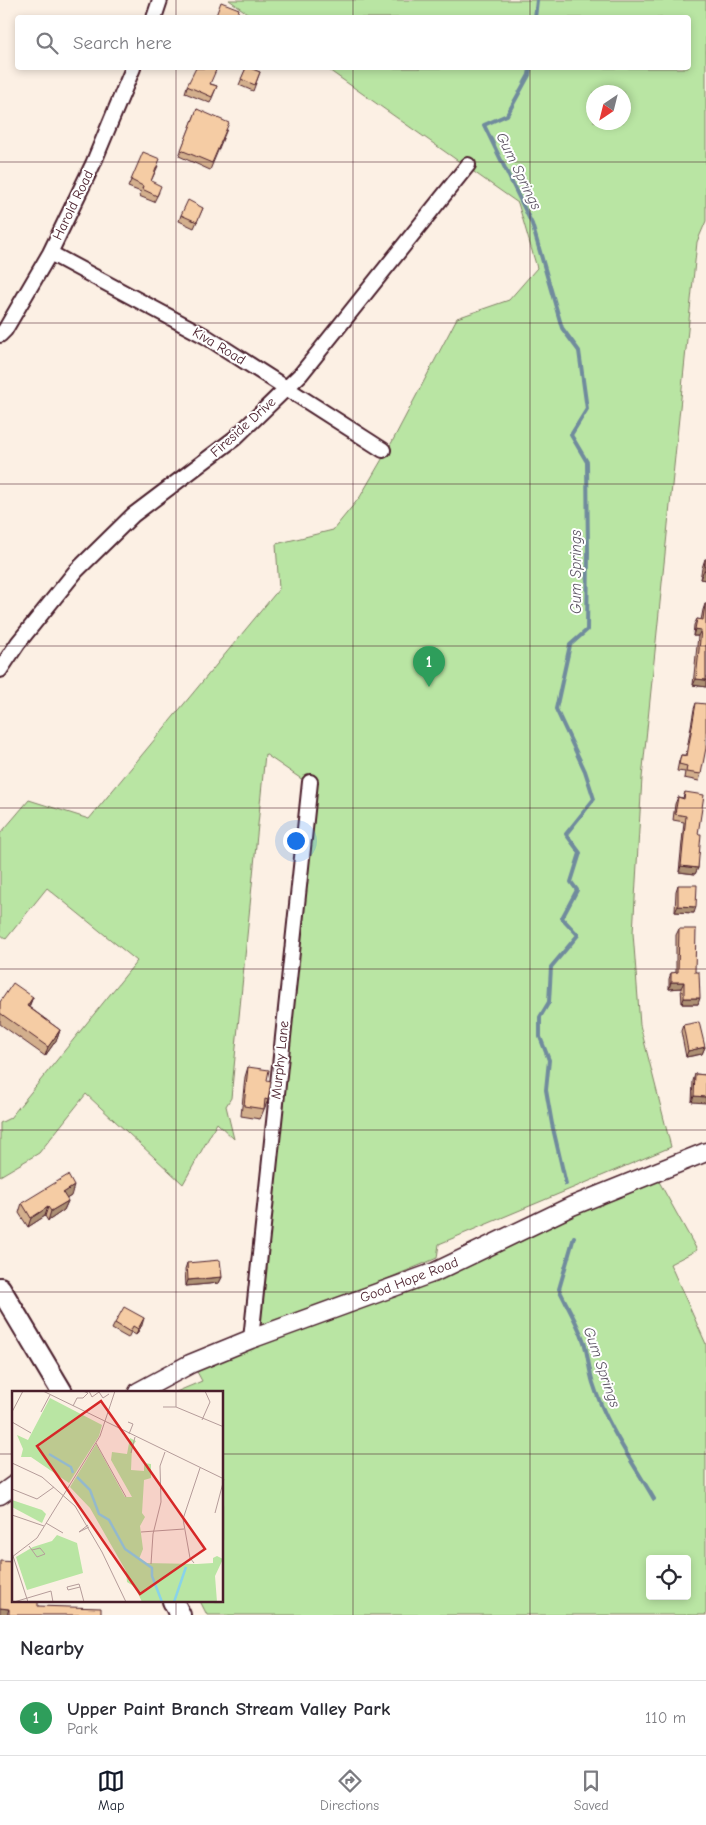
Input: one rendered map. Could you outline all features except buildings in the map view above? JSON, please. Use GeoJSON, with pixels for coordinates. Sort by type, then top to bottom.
{"type":"FeatureCollection","features":[{"type":"Feature","properties":{"kind":"main road"},"geometry":{"type":"LineString","coordinates":[[0,1288],[61,1391]]}},
{"type":"Feature","properties":{"kind":"main road"},"geometry":{"type":"LineString","coordinates":[[174,1602],[180,1615]]}},
{"type":"Feature","properties":{"kind":"street"},"geometry":{"type":"LineString","coordinates":[[155,15],[160,0]]}},
{"type":"Feature","properties":{"kind":"street","name":"Harold Road"},"geometry":{"type":"LineString","coordinates":[[0,335],[5,330],[50,252],[93,164],[132,70]]}},
{"type":"Feature","properties":{"kind":"street","name":"Fireside Drive"},"geometry":{"type":"LineString","coordinates":[[0,670],[18,643],[76,571],[133,515],[234,438],[307,366],[468,165]]}},
{"type":"Feature","properties":{"kind":"street","name":"Kiva Road"},"geometry":{"type":"LineString","coordinates":[[50,252],[205,336],[383,450]]}},
{"type":"Feature","properties":{"kind":"street","name":"Murphy Lane"},"geometry":{"type":"LineString","coordinates":[[251,1339],[310,782]]}},
{"type":"Feature","properties":{"kind":"street","name":"Good Hope Road"},"geometry":{"type":"LineString","coordinates":[[140,1391],[190,1364],[251,1339],[435,1272],[572,1206],[706,1152]]}},
{"type":"Feature","properties":{"kind":"street"},"geometry":{"type":"LineString","coordinates":[[0,1495],[12,1486]]}},
{"type":"Feature","properties":{"kind":"green space"},"geometry":{"type":"Polygon","coordinates":[[[229,0],[706,0],[706,221],[697,242],[642,778],[633,933],[640,1025],[671,1147],[439,1244],[437,1258],[257,1333],[316,789],[265,754],[231,1098],[226,1106],[234,1139],[217,1123],[183,1184],[86,1094],[39,1153],[0,1176],[0,1123],[10,1118],[137,961],[47,888],[6,939],[0,934],[0,834],[29,800],[89,819],[279,589],[276,544],[333,530],[360,497],[392,442],[457,318],[509,300],[537,268],[518,203],[329,70],[691,70],[691,15],[250,15],[229,0]]]}},
{"type":"Feature","properties":{"kind":"green space"},"geometry":{"type":"Polygon","coordinates":[[[657,1178],[697,1250],[670,1264],[706,1344],[706,1615],[207,1615],[200,1602],[224,1602],[224,1391],[178,1391],[202,1381],[195,1368],[657,1178]]]}},
{"type":"Feature","properties":{"kind":"waterway","name":"Gum Springs"},"geometry":{"type":"LineString","coordinates":[[535,15],[537,0]]}},
{"type":"Feature","properties":{"kind":"waterway","name":"Gum Springs"},"geometry":{"type":"LineString","coordinates":[[530,70],[529,75],[507,115],[484,125],[532,224],[562,328],[579,351],[587,409],[571,435],[587,462],[587,630],[570,645],[556,709],[585,771],[594,799],[566,834],[580,853],[571,882],[577,890],[562,918],[578,935],[551,967],[549,1002],[540,1017],[540,1037],[549,1060],[546,1090],[566,1184]]}},
{"type":"Feature","properties":{"kind":"waterway","name":"Gum Springs"},"geometry":{"type":"LineString","coordinates":[[574,1237],[559,1289],[582,1335],[590,1373],[605,1414],[654,1499]]}},
{"type":"Feature","properties":{"kind":"place","name":"Upper Paint Branch Stream Valley Park"},"geometry":{"type":"Point","coordinates":[429,687]}}]}
